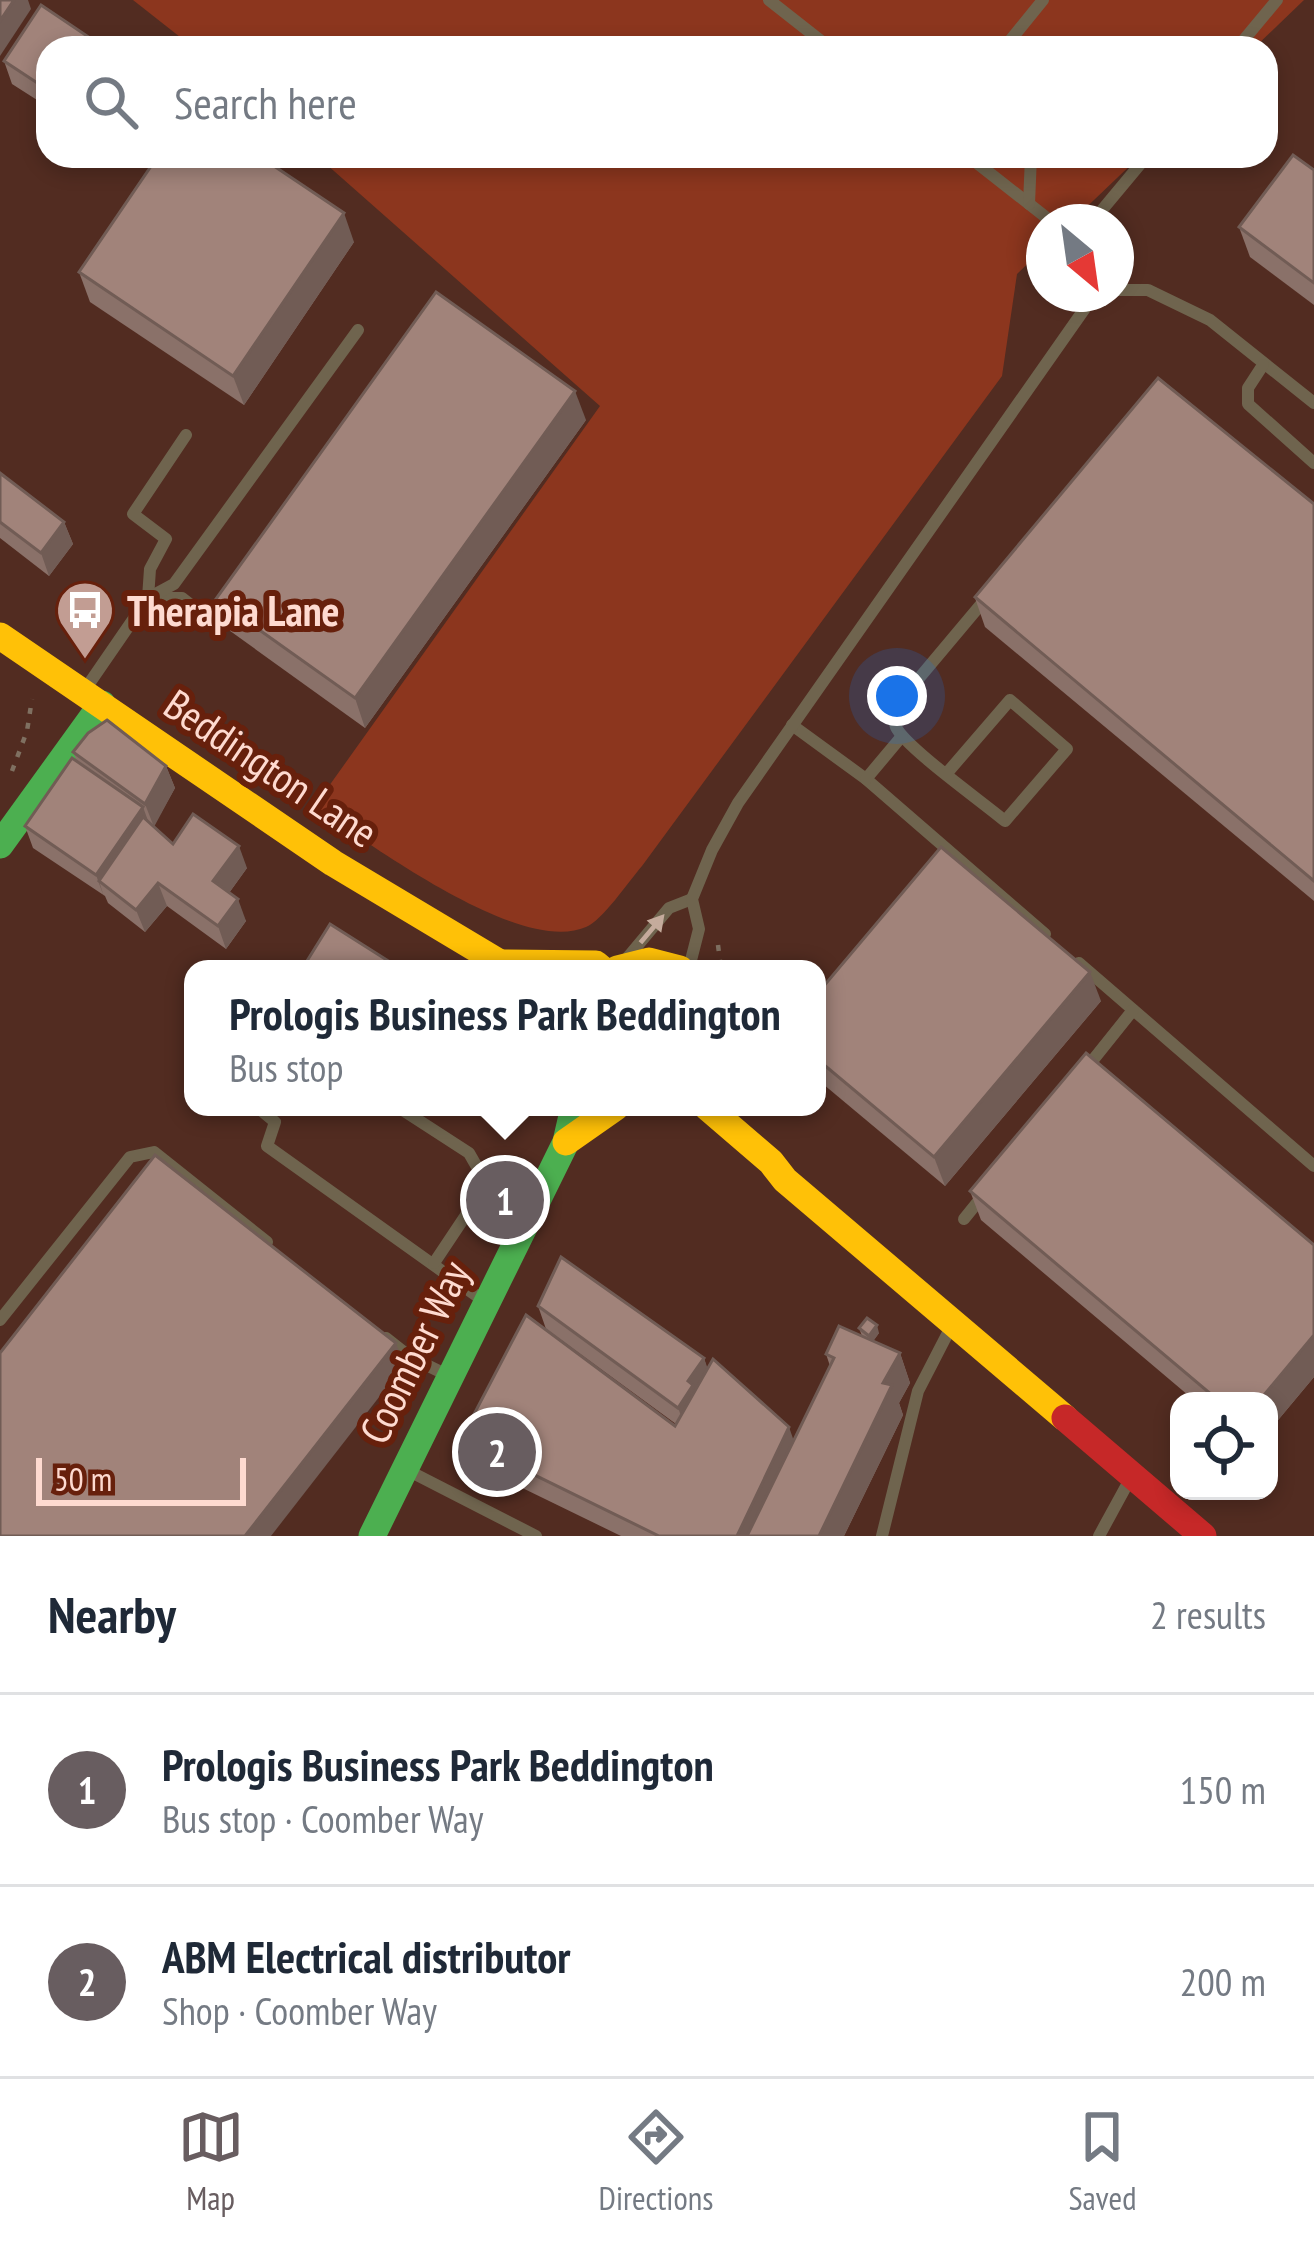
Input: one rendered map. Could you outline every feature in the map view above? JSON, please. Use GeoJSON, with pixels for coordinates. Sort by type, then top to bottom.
{"type":"FeatureCollection","features":[{"type":"Feature","properties":{"kind":"main road","name":"Beddington Lane"},"geometry":{"type":"LineString","coordinates":[[0,636],[333,863],[495,960]]}},
{"type":"Feature","properties":{"kind":"main road"},"geometry":{"type":"LineString","coordinates":[[0,845],[93,698]]}},
{"type":"Feature","properties":{"kind":"main road","name":"Coomber Way"},"geometry":{"type":"LineString","coordinates":[[372,1536],[566,1142],[572,1116]]}},
{"type":"Feature","properties":{"kind":"main road","name":"Coomber Way"},"geometry":{"type":"LineString","coordinates":[[566,1142],[603,1116]]}},
{"type":"Feature","properties":{"kind":"main road"},"geometry":{"type":"LineString","coordinates":[[717,1116],[785,1180],[1203,1536]]}},
{"type":"Feature","properties":{"kind":"main road"},"geometry":{"type":"LineString","coordinates":[[752,1116],[771,1162]]}},
{"type":"Feature","properties":{"kind":"lane"},"geometry":{"type":"LineString","coordinates":[[769,0],[815,36]]}},
{"type":"Feature","properties":{"kind":"lane"},"geometry":{"type":"LineString","coordinates":[[1014,36],[1043,0]]}},
{"type":"Feature","properties":{"kind":"lane"},"geometry":{"type":"LineString","coordinates":[[1247,36],[1277,0]]}},
{"type":"Feature","properties":{"kind":"lane"},"geometry":{"type":"LineString","coordinates":[[983,168],[1029,204]]}},
{"type":"Feature","properties":{"kind":"lane"},"geometry":{"type":"LineString","coordinates":[[1029,204],[1030,168]]}},
{"type":"Feature","properties":{"kind":"lane"},"geometry":{"type":"LineString","coordinates":[[1107,204],[1137,168]]}},
{"type":"Feature","properties":{"kind":"lane"},"geometry":{"type":"LineString","coordinates":[[1134,290],[1148,290],[1210,320],[1314,403]]}},
{"type":"Feature","properties":{"kind":"lane"},"geometry":{"type":"LineString","coordinates":[[687,960],[699,929],[692,899],[738,803],[1082,312]]}},
{"type":"Feature","properties":{"kind":"lane"},"geometry":{"type":"LineString","coordinates":[[148,598],[174,584],[358,330]]}},
{"type":"Feature","properties":{"kind":"lane"},"geometry":{"type":"LineString","coordinates":[[1262,365],[1248,388],[1248,404],[1314,463]]}},
{"type":"Feature","properties":{"kind":"lane"},"geometry":{"type":"LineString","coordinates":[[93,698],[148,598],[150,568],[166,538],[133,514],[186,435]]}},
{"type":"Feature","properties":{"kind":"lane"},"geometry":{"type":"LineString","coordinates":[[947,773],[1010,700],[1067,749],[1005,821],[902,736],[896,727],[894,708],[996,586]]}},
{"type":"Feature","properties":{"kind":"lane"},"geometry":{"type":"LineString","coordinates":[[148,598],[182,598],[219,626]]}},
{"type":"Feature","properties":{"kind":"lane"},"geometry":{"type":"LineString","coordinates":[[792,725],[866,779],[1314,1166]]}},
{"type":"Feature","properties":{"kind":"lane"},"geometry":{"type":"LineString","coordinates":[[866,779],[902,736]]}},
{"type":"Feature","properties":{"kind":"lane"},"geometry":{"type":"LineString","coordinates":[[625,960],[669,908],[692,899]]}},
{"type":"Feature","properties":{"kind":"lane"},"geometry":{"type":"LineString","coordinates":[[1077,1080],[1133,1010]]}},
{"type":"Feature","properties":{"kind":"lane"},"geometry":{"type":"LineString","coordinates":[[268,1116],[275,1122],[267,1146],[485,1302]]}},
{"type":"Feature","properties":{"kind":"lane"},"geometry":{"type":"LineString","coordinates":[[412,1116],[470,1153],[481,1174],[470,1209],[434,1263]]}},
{"type":"Feature","properties":{"kind":"lane"},"geometry":{"type":"LineString","coordinates":[[0,1319],[130,1157],[154,1152],[282,1255]]}},
{"type":"Feature","properties":{"kind":"lane"},"geometry":{"type":"LineString","coordinates":[[964,1219],[992,1184]]}},
{"type":"Feature","properties":{"kind":"lane"},"geometry":{"type":"LineString","coordinates":[[882,1536],[918,1390],[953,1324]]}},
{"type":"Feature","properties":{"kind":"lane"},"geometry":{"type":"LineString","coordinates":[[374,1328],[410,1357],[449,1376]]}},
{"type":"Feature","properties":{"kind":"lane"},"geometry":{"type":"LineString","coordinates":[[403,1468],[536,1536]]}},
{"type":"Feature","properties":{"kind":"lane"},"geometry":{"type":"LineString","coordinates":[[1099,1536],[1132,1475]]}},
{"type":"Feature","properties":{"kind":"path"},"geometry":{"type":"LineString","coordinates":[[11,776],[32,699]]}},
{"type":"Feature","properties":{"kind":"path"},"geometry":{"type":"LineString","coordinates":[[716,930],[720,960]]}},
{"type":"Feature","properties":{"kind":"shaded area"},"geometry":{"type":"Polygon","coordinates":[[[133,0],[1304,0],[1266,36],[179,36],[133,0]]]}},
{"type":"Feature","properties":{"kind":"shaded area"},"geometry":{"type":"Polygon","coordinates":[[[331,168],[1127,168],[1090,204],[1026,204],[1026,265],[1017,274],[1002,376],[642,866],[592,923],[558,932],[524,926],[486,911],[407,868],[314,807],[600,406],[331,168]]]}},
{"type":"Feature","properties":{"kind":"building"},"geometry":{"type":"Polygon","coordinates":[[[0,0],[14,0],[0,21],[0,0]]]}},
{"type":"Feature","properties":{"kind":"building"},"geometry":{"type":"Polygon","coordinates":[[[41,5],[87,36],[36,36],[36,82],[4,61],[41,5]]]}},
{"type":"Feature","properties":{"kind":"building"},"geometry":{"type":"Polygon","coordinates":[[[1293,155],[1314,170],[1314,283],[1239,227],[1293,155]]]}},
{"type":"Feature","properties":{"kind":"building"},"geometry":{"type":"Polygon","coordinates":[[[150,168],[277,168],[344,213],[233,376],[79,272],[150,168]]]}},
{"type":"Feature","properties":{"kind":"building"},"geometry":{"type":"Polygon","coordinates":[[[436,292],[575,391],[355,698],[216,599],[436,292]]]}},
{"type":"Feature","properties":{"kind":"building"},"geometry":{"type":"Polygon","coordinates":[[[1158,378],[1314,504],[1314,881],[975,597],[1158,378]]]}},
{"type":"Feature","properties":{"kind":"building"},"geometry":{"type":"Polygon","coordinates":[[[0,473],[64,522],[41,553],[0,522],[0,473]]]}},
{"type":"Feature","properties":{"kind":"building"},"geometry":{"type":"Polygon","coordinates":[[[107,720],[166,766],[145,804],[73,752],[107,720]]]}},
{"type":"Feature","properties":{"kind":"building"},"geometry":{"type":"Polygon","coordinates":[[[72,758],[143,807],[96,875],[25,826],[72,758]]]}},
{"type":"Feature","properties":{"kind":"building"},"geometry":{"type":"Polygon","coordinates":[[[193,814],[239,846],[213,881],[238,899],[218,926],[158,883],[136,910],[99,881],[143,817],[173,844],[193,814]]]}},
{"type":"Feature","properties":{"kind":"building"},"geometry":{"type":"Polygon","coordinates":[[[941,847],[1090,972],[934,1157],[826,1067],[826,983],[941,847]]]}},
{"type":"Feature","properties":{"kind":"building"},"geometry":{"type":"Polygon","coordinates":[[[330,924],[387,960],[308,960],[330,924]]]}},
{"type":"Feature","properties":{"kind":"building"},"geometry":{"type":"Polygon","coordinates":[[[1086,1053],[1314,1245],[1314,1335],[1266,1392],[1208,1392],[970,1191],[1086,1053]]]}},
{"type":"Feature","properties":{"kind":"building"},"geometry":{"type":"Polygon","coordinates":[[[155,1155],[396,1343],[245,1536],[0,1536],[0,1353],[155,1155]]]}},
{"type":"Feature","properties":{"kind":"building"},"geometry":{"type":"Polygon","coordinates":[[[561,1257],[704,1358],[678,1408],[538,1306],[561,1257]]]}},
{"type":"Feature","properties":{"kind":"building"},"geometry":{"type":"Polygon","coordinates":[[[526,1315],[675,1426],[713,1359],[789,1427],[737,1536],[659,1536],[461,1439],[526,1315]]]}},
{"type":"Feature","properties":{"kind":"building"},"geometry":{"type":"Polygon","coordinates":[[[867,1318],[877,1325],[869,1336],[859,1328],[867,1318]]]}},
{"type":"Feature","properties":{"kind":"building"},"geometry":{"type":"Polygon","coordinates":[[[839,1326],[900,1353],[883,1383],[892,1385],[819,1536],[747,1536],[834,1358],[826,1354],[839,1326]]]}},
{"type":"Feature","properties":{"kind":"traffic: fast"},"geometry":{"type":"LineString","coordinates":[[0,845],[102,704]]}},
{"type":"Feature","properties":{"kind":"traffic: fast"},"geometry":{"type":"LineString","coordinates":[[372,1536],[566,1142],[572,1116]]}},
{"type":"Feature","properties":{"kind":"traffic: slow"},"geometry":{"type":"LineString","coordinates":[[0,636],[333,863],[495,960]]}},
{"type":"Feature","properties":{"kind":"traffic: slow"},"geometry":{"type":"LineString","coordinates":[[566,1142],[603,1116]]}},
{"type":"Feature","properties":{"kind":"traffic: slow"},"geometry":{"type":"LineString","coordinates":[[717,1116],[785,1180],[1065,1418]]}},
{"type":"Feature","properties":{"kind":"traffic: jam"},"geometry":{"type":"LineString","coordinates":[[1065,1418],[1203,1536]]}},
{"type":"Feature","properties":{"kind":"place","name":"Therapia Lane"},"geometry":{"type":"Point","coordinates":[85,661]}},
{"type":"Feature","properties":{"kind":"place","name":"Prologis Business Park Beddington"},"geometry":{"type":"Point","coordinates":[505,1200]}},
{"type":"Feature","properties":{"kind":"place","name":"ABM Electrical distributor"},"geometry":{"type":"Point","coordinates":[497,1452]}}]}
